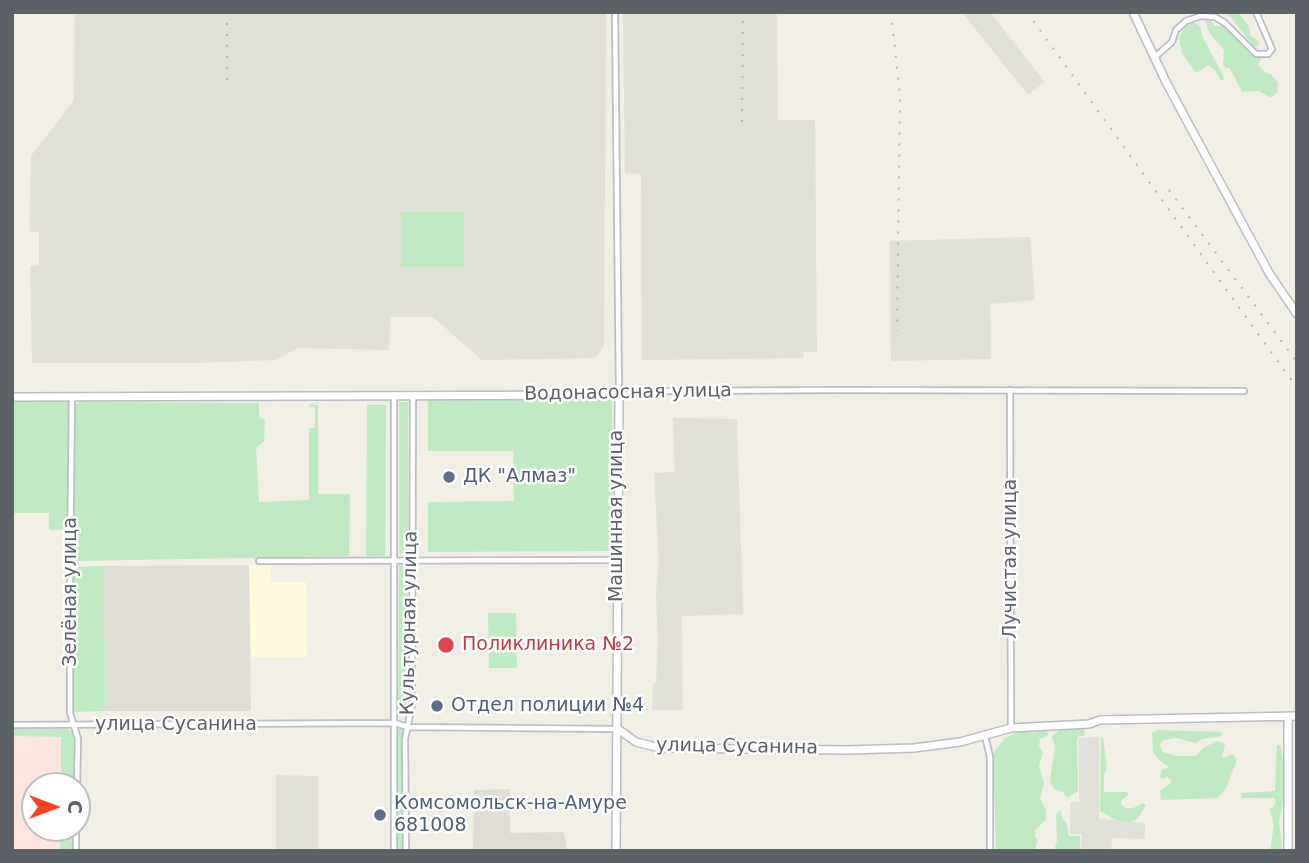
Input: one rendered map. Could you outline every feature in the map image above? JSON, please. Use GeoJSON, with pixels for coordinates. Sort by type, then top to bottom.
{"type":"FeatureCollection","features":[{"type":"Feature","properties":{"kind":"street","name":"Машинная улица"},"geometry":{"type":"LineString","coordinates":[[615,12],[619,395],[616,851]]}},
{"type":"Feature","properties":{"kind":"street"},"geometry":{"type":"LineString","coordinates":[[1133,12],[1154,58],[1269,273],[1297,314]]}},
{"type":"Feature","properties":{"kind":"street"},"geometry":{"type":"LineString","coordinates":[[1154,58],[1172,42],[1176,30],[1186,21],[1200,16],[1215,17],[1225,23],[1256,54],[1263,56],[1272,49],[1255,12]]}},
{"type":"Feature","properties":{"kind":"street","name":"Лучистая улица"},"geometry":{"type":"LineString","coordinates":[[1010,390],[1011,728]]}},
{"type":"Feature","properties":{"kind":"street","name":"Водонасосная улица"},"geometry":{"type":"LineString","coordinates":[[12,397],[619,395],[682,391],[1244,391]]}},
{"type":"Feature","properties":{"kind":"street","name":"Культурная улица"},"geometry":{"type":"LineString","coordinates":[[394,395],[394,851]]}},
{"type":"Feature","properties":{"kind":"street","name":"Культурная улица"},"geometry":{"type":"LineString","coordinates":[[406,851],[405,739],[412,705],[413,395]]}},
{"type":"Feature","properties":{"kind":"street","name":"Зелёная улица"},"geometry":{"type":"LineString","coordinates":[[72,396],[69,565],[71,713],[78,739],[77,772]]}},
{"type":"Feature","properties":{"kind":"street"},"geometry":{"type":"LineString","coordinates":[[259,561],[616,560]]}},
{"type":"Feature","properties":{"kind":"street"},"geometry":{"type":"LineString","coordinates":[[1288,851],[1292,716]]}},
{"type":"Feature","properties":{"kind":"street","name":"улица Сусанина"},"geometry":{"type":"LineString","coordinates":[[12,725],[394,723],[408,727],[618,729],[636,742],[660,748],[914,748],[960,742],[1011,728],[1089,724],[1100,720],[1292,716]]}},
{"type":"Feature","properties":{"kind":"street"},"geometry":{"type":"LineString","coordinates":[[985,735],[990,757],[990,851]]}},
{"type":"Feature","properties":{"kind":"shaded area"},"geometry":{"type":"Polygon","coordinates":[[[75,12],[606,12],[604,346],[595,358],[482,360],[433,317],[390,317],[389,350],[298,348],[276,360],[196,363],[32,363],[30,266],[39,265],[39,232],[29,231],[31,156],[74,100],[75,12]]]}},
{"type":"Feature","properties":{"kind":"shaded area"},"geometry":{"type":"Polygon","coordinates":[[[623,12],[777,12],[778,120],[815,120],[817,352],[804,352],[803,358],[642,360],[641,174],[625,173],[623,12]]]}},
{"type":"Feature","properties":{"kind":"shaded area"},"geometry":{"type":"Polygon","coordinates":[[[962,12],[990,12],[1045,82],[1028,95],[962,12]]]}},
{"type":"Feature","properties":{"kind":"shaded area"},"geometry":{"type":"Polygon","coordinates":[[[1030,237],[1035,300],[990,304],[991,359],[891,361],[890,241],[1030,237]]]}},
{"type":"Feature","properties":{"kind":"shaded area"},"geometry":{"type":"Polygon","coordinates":[[[673,418],[737,419],[743,614],[682,616],[683,710],[652,710],[658,643],[656,593],[659,563],[654,473],[675,472],[673,418]]]}},
{"type":"Feature","properties":{"kind":"shaded area"},"geometry":{"type":"Polygon","coordinates":[[[249,565],[271,565],[271,582],[306,582],[307,657],[251,657],[249,565]]]}},
{"type":"Feature","properties":{"kind":"shaded area"},"geometry":{"type":"Polygon","coordinates":[[[249,565],[251,711],[105,711],[104,566],[249,565]]]}},
{"type":"Feature","properties":{"kind":"shaded area"},"geometry":{"type":"Polygon","coordinates":[[[12,736],[62,737],[61,772],[21,772],[21,842],[60,842],[60,851],[12,851],[12,736]]]}},
{"type":"Feature","properties":{"kind":"shaded area"},"geometry":{"type":"Polygon","coordinates":[[[1099,737],[1099,819],[1145,823],[1145,839],[1112,838],[1111,851],[1081,851],[1082,834],[1070,834],[1070,802],[1079,802],[1079,738],[1099,737]]]}},
{"type":"Feature","properties":{"kind":"shaded area"},"geometry":{"type":"Polygon","coordinates":[[[276,775],[318,776],[318,851],[276,851],[276,775]]]}},
{"type":"Feature","properties":{"kind":"shaded area"},"geometry":{"type":"Polygon","coordinates":[[[510,789],[510,833],[564,832],[567,851],[473,851],[474,790],[510,789]]]}},
{"type":"Feature","properties":{"kind":"green space"},"geometry":{"type":"Polygon","coordinates":[[[1221,12],[1237,12],[1249,26],[1250,35],[1260,42],[1258,46],[1254,47],[1230,16],[1221,12]]]}},
{"type":"Feature","properties":{"kind":"green space"},"geometry":{"type":"Polygon","coordinates":[[[1205,21],[1211,21],[1215,26],[1223,26],[1249,53],[1261,58],[1258,65],[1278,83],[1277,92],[1271,98],[1259,91],[1242,92],[1230,68],[1223,65],[1224,50],[1209,32],[1205,21]]]}},
{"type":"Feature","properties":{"kind":"green space"},"geometry":{"type":"Polygon","coordinates":[[[1193,22],[1200,26],[1202,36],[1223,75],[1224,79],[1221,81],[1215,70],[1208,65],[1196,73],[1182,53],[1179,38],[1185,27],[1193,22]]]}},
{"type":"Feature","properties":{"kind":"green space"},"geometry":{"type":"Polygon","coordinates":[[[401,212],[464,212],[464,267],[401,267],[401,212]]]}},
{"type":"Feature","properties":{"kind":"green space"},"geometry":{"type":"Polygon","coordinates":[[[12,400],[67,400],[70,405],[68,530],[49,530],[49,513],[12,513],[12,400]]]}},
{"type":"Feature","properties":{"kind":"green space"},"geometry":{"type":"Polygon","coordinates":[[[428,400],[612,400],[613,551],[428,552],[428,502],[514,501],[513,451],[428,451],[428,400]]]}},
{"type":"Feature","properties":{"kind":"green space"},"geometry":{"type":"Polygon","coordinates":[[[79,402],[259,403],[259,418],[265,419],[264,441],[256,448],[259,502],[309,500],[309,428],[315,428],[315,407],[309,407],[309,404],[318,405],[318,494],[350,494],[349,556],[74,561],[75,406],[79,402]]]}},
{"type":"Feature","properties":{"kind":"green space"},"geometry":{"type":"Polygon","coordinates":[[[399,402],[408,402],[408,553],[399,553],[399,402]]]}},
{"type":"Feature","properties":{"kind":"green space"},"geometry":{"type":"Polygon","coordinates":[[[367,405],[386,405],[385,556],[366,556],[367,405]]]}},
{"type":"Feature","properties":{"kind":"green space"},"geometry":{"type":"Polygon","coordinates":[[[399,565],[408,565],[407,710],[398,709],[399,565]]]}},
{"type":"Feature","properties":{"kind":"green space"},"geometry":{"type":"Polygon","coordinates":[[[104,566],[105,711],[74,712],[74,567],[104,566]]]}},
{"type":"Feature","properties":{"kind":"green space"},"geometry":{"type":"Polygon","coordinates":[[[488,613],[516,613],[517,668],[489,668],[488,613]]]}},
{"type":"Feature","properties":{"kind":"green space"},"geometry":{"type":"Polygon","coordinates":[[[400,727],[403,730],[403,851],[397,851],[397,730],[400,727]]]}},
{"type":"Feature","properties":{"kind":"green space"},"geometry":{"type":"Polygon","coordinates":[[[12,729],[68,729],[75,739],[74,772],[61,772],[61,737],[12,736],[12,729]]]}},
{"type":"Feature","properties":{"kind":"green space"},"geometry":{"type":"Polygon","coordinates":[[[1061,729],[1083,729],[1085,732],[1084,736],[1077,739],[1078,791],[1067,798],[1063,792],[1054,789],[1050,781],[1055,747],[1052,736],[1061,729]]]}},
{"type":"Feature","properties":{"kind":"green space"},"geometry":{"type":"Polygon","coordinates":[[[1024,730],[1034,733],[1046,730],[1048,733],[1040,739],[1039,746],[1043,753],[1039,766],[1044,783],[1040,798],[1046,810],[1046,819],[1035,830],[1038,840],[1034,851],[996,851],[993,754],[1005,738],[1024,730]]]}},
{"type":"Feature","properties":{"kind":"green space"},"geometry":{"type":"Polygon","coordinates":[[[1158,730],[1221,732],[1219,737],[1202,739],[1196,743],[1176,738],[1163,740],[1160,745],[1163,752],[1176,756],[1196,756],[1203,748],[1217,741],[1223,743],[1225,745],[1222,756],[1224,758],[1233,754],[1237,760],[1225,790],[1217,798],[1161,800],[1160,791],[1172,780],[1160,777],[1162,770],[1168,766],[1153,752],[1152,733],[1158,730]]]}},
{"type":"Feature","properties":{"kind":"green space"},"geometry":{"type":"Polygon","coordinates":[[[1103,737],[1107,768],[1104,775],[1104,792],[1127,792],[1128,795],[1121,801],[1121,805],[1126,808],[1143,803],[1146,805],[1133,821],[1116,820],[1100,811],[1103,737]]]}},
{"type":"Feature","properties":{"kind":"green space"},"geometry":{"type":"Polygon","coordinates":[[[1277,745],[1280,745],[1284,765],[1283,803],[1279,822],[1282,851],[1270,851],[1274,825],[1269,808],[1274,807],[1276,801],[1274,798],[1242,798],[1241,793],[1275,791],[1277,745]]]}},
{"type":"Feature","properties":{"kind":"green space"},"geometry":{"type":"Polygon","coordinates":[[[1060,810],[1069,836],[1080,836],[1080,851],[1054,851],[1057,841],[1056,815],[1060,810]]]}},
{"type":"Feature","properties":{"kind":"green space"},"geometry":{"type":"Polygon","coordinates":[[[60,842],[73,842],[73,851],[60,851],[60,842]]]}},
{"type":"Feature","properties":{"kind":"railway"},"geometry":{"type":"LineString","coordinates":[[227,12],[227,85]]}},
{"type":"Feature","properties":{"kind":"railway"},"geometry":{"type":"LineString","coordinates":[[742,122],[743,12]]}},
{"type":"Feature","properties":{"kind":"railway"},"geometry":{"type":"LineString","coordinates":[[891,12],[900,95],[897,331]]}},
{"type":"Feature","properties":{"kind":"railway"},"geometry":{"type":"LineString","coordinates":[[1027,12],[1297,388]]}},
{"type":"Feature","properties":{"kind":"railway"},"geometry":{"type":"LineString","coordinates":[[1169,190],[1297,362]]}},
{"type":"Feature","properties":{"kind":"place","name":"ДК \"Алмаз\""},"geometry":{"type":"Point","coordinates":[449,477]}},
{"type":"Feature","properties":{"kind":"place","name":"Поликлиника №2"},"geometry":{"type":"Point","coordinates":[446,645]}},
{"type":"Feature","properties":{"kind":"place","name":"Отдел полиции №4"},"geometry":{"type":"Point","coordinates":[437,706]}},
{"type":"Feature","properties":{"kind":"place","name":"Комсомольск-на-Амуре 681008"},"geometry":{"type":"Point","coordinates":[380,815]}}]}
